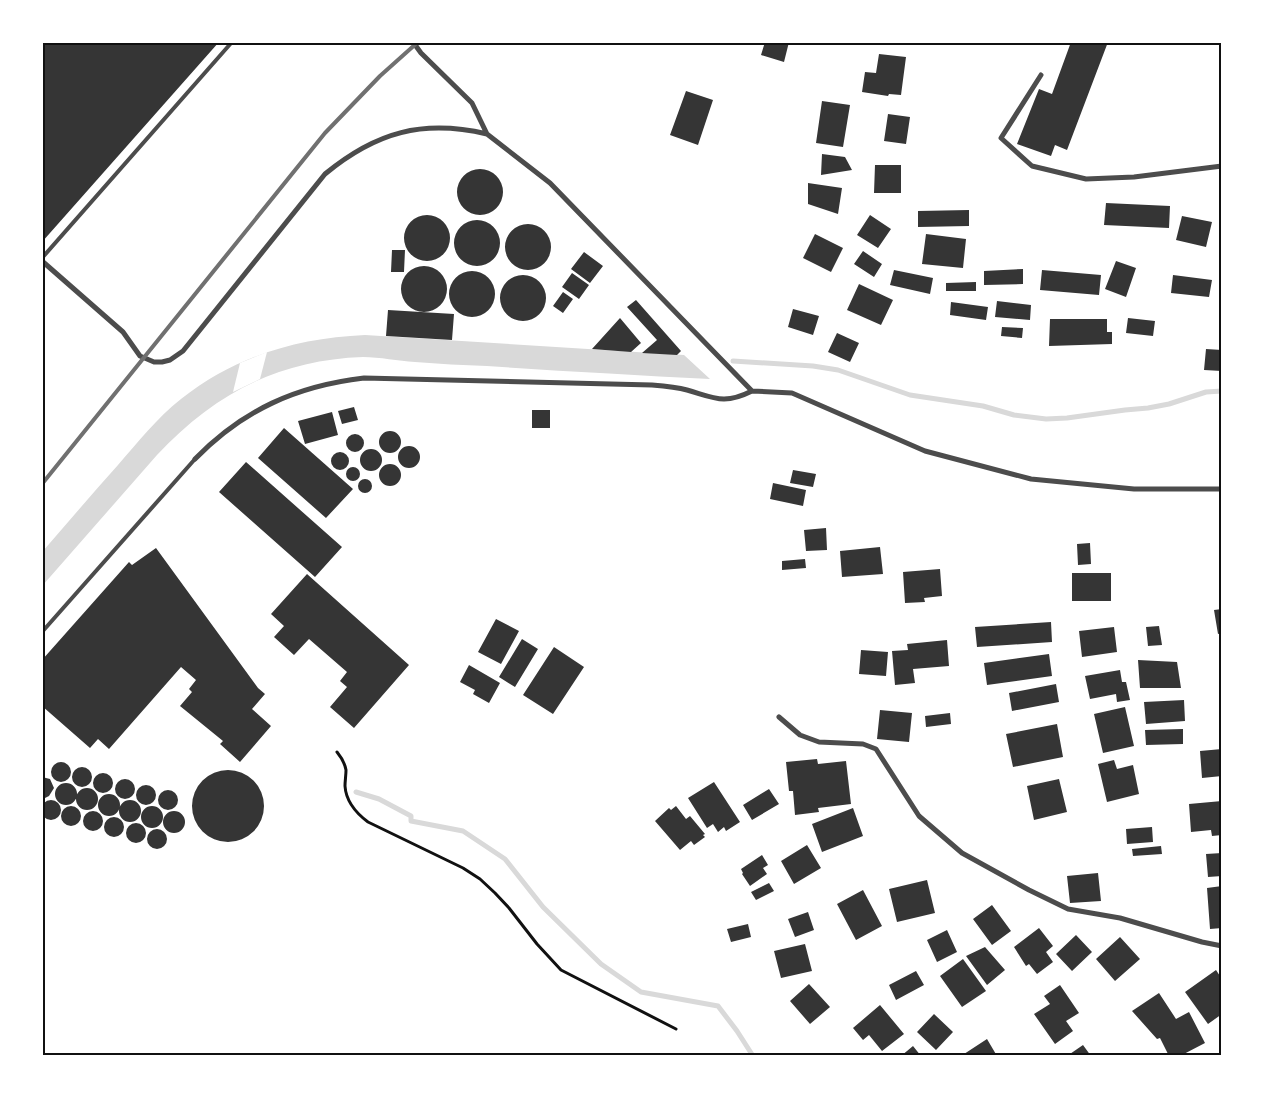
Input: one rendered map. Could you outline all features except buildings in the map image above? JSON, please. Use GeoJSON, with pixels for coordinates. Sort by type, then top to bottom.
{"type":"FeatureCollection","features":[{"type":"Feature","properties":{"kind":"street"},"geometry":{"type":"LineString","coordinates":[[413,42],[421,53],[472,103],[487,134],[550,183],[752,391]]}},
{"type":"Feature","properties":{"kind":"street"},"geometry":{"type":"LineString","coordinates":[[1041,75],[1001,138],[1032,166],[1086,179],[1134,177],[1222,166]]}},
{"type":"Feature","properties":{"kind":"street"},"geometry":{"type":"LineString","coordinates":[[42,260],[123,332],[140,356],[154,362],[170,360],[183,351],[325,174],[356,150],[373,142],[410,130],[449,128],[487,134]]}},
{"type":"Feature","properties":{"kind":"street"},"geometry":{"type":"LineString","coordinates":[[194,459],[226,430],[263,407],[287,396],[338,382],[364,378],[652,385],[672,387],[720,399],[731,399],[752,391],[792,393],[925,451],[1031,479],[1134,489],[1222,489]]}},
{"type":"Feature","properties":{"kind":"street"},"geometry":{"type":"LineString","coordinates":[[779,718],[800,735],[819,742],[863,744],[876,749],[919,816],[962,853],[1029,890],[1068,909],[1120,918],[1222,946]]}},
{"type":"Feature","properties":{"kind":"lane"},"geometry":{"type":"LineString","coordinates":[[42,260],[232,42]]}},
{"type":"Feature","properties":{"kind":"lane"},"geometry":{"type":"LineString","coordinates":[[42,632],[194,459]]}},
{"type":"Feature","properties":{"kind":"path"},"geometry":{"type":"LineString","coordinates":[[338,752],[346,769],[345,787],[347,796],[350,804],[361,817],[463,868],[480,879],[496,893],[537,944],[561,970],[676,1029]]}},
{"type":"Feature","properties":{"kind":"shaded area"},"geometry":{"type":"Polygon","coordinates":[[[365,335],[684,355],[710,379],[433,363],[363,357],[303,365],[275,373],[249,384],[225,398],[201,414],[179,433],[157,455],[43,585],[43,551],[148,430],[181,399],[223,371],[268,352],[315,340],[365,335]]]}},
{"type":"Feature","properties":{"kind":"pier"},"geometry":{"type":"Polygon","coordinates":[[[267,352],[260,379],[233,392],[240,363],[267,352]]]}},
{"type":"Feature","properties":{"kind":"waterway"},"geometry":{"type":"LineString","coordinates":[[733,361],[813,366],[838,370],[910,395],[983,406],[1014,415],[1046,419],[1148,408],[1169,404],[1206,392],[1222,391]]}},
{"type":"Feature","properties":{"kind":"waterway"},"geometry":{"type":"LineString","coordinates":[[356,792],[379,799],[411,816],[411,821],[463,831],[505,859],[543,907],[601,964],[641,992],[718,1006],[753,1056]]}},
{"type":"Feature","properties":{"kind":"railway"},"geometry":{"type":"LineString","coordinates":[[42,484],[325,133],[380,76],[418,42]]}}]}
